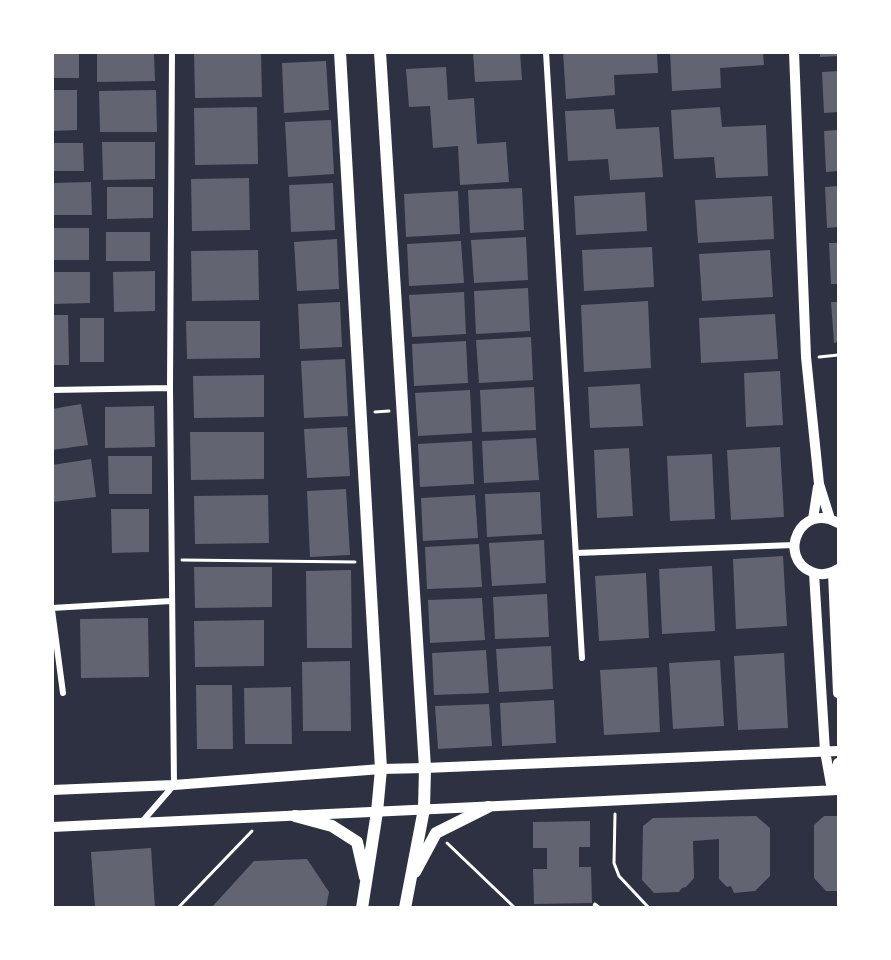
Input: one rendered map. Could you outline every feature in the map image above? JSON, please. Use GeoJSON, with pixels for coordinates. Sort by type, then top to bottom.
{"type":"FeatureCollection","features":[{"type":"Feature","properties":{"kind":"main road"},"geometry":{"type":"LineString","coordinates":[[340,52],[381,769],[377,812],[362,908]]}},
{"type":"Feature","properties":{"kind":"main road"},"geometry":{"type":"LineString","coordinates":[[380,52],[425,768],[424,809],[405,908]]}},
{"type":"Feature","properties":{"kind":"main road"},"geometry":{"type":"LineString","coordinates":[[408,883],[436,833],[488,807]]}},
{"type":"Feature","properties":{"kind":"main road"},"geometry":{"type":"LineString","coordinates":[[295,816],[332,826],[357,842],[366,884]]}},
{"type":"Feature","properties":{"kind":"street"},"geometry":{"type":"LineString","coordinates":[[140,823],[174,785],[170,387],[172,52]]}},
{"type":"Feature","properties":{"kind":"street"},"geometry":{"type":"LineString","coordinates":[[546,52],[582,658]]}},
{"type":"Feature","properties":{"kind":"street"},"geometry":{"type":"LineString","coordinates":[[794,52],[806,357],[819,484],[813,519]]}},
{"type":"Feature","properties":{"kind":"street"},"geometry":{"type":"LineString","coordinates":[[52,390],[170,387]]}},
{"type":"Feature","properties":{"kind":"street"},"geometry":{"type":"LineString","coordinates":[[819,484],[834,521]]}},
{"type":"Feature","properties":{"kind":"street"},"geometry":{"type":"LineString","coordinates":[[834,521],[821,518],[806,523],[796,536],[794,545],[795,554],[806,569],[823,574],[836,571],[838,693]]}},
{"type":"Feature","properties":{"kind":"street"},"geometry":{"type":"LineString","coordinates":[[576,553],[794,545]]}},
{"type":"Feature","properties":{"kind":"street"},"geometry":{"type":"LineString","coordinates":[[814,573],[825,751],[835,790]]}},
{"type":"Feature","properties":{"kind":"street"},"geometry":{"type":"LineString","coordinates":[[63,693],[52,609],[171,601]]}},
{"type":"Feature","properties":{"kind":"street"},"geometry":{"type":"LineString","coordinates":[[52,790],[174,785],[381,769],[838,751]]}},
{"type":"Feature","properties":{"kind":"street"},"geometry":{"type":"LineString","coordinates":[[835,790],[838,763]]}},
{"type":"Feature","properties":{"kind":"street"},"geometry":{"type":"LineString","coordinates":[[52,827],[835,790]]}},
{"type":"Feature","properties":{"kind":"path"},"geometry":{"type":"LineString","coordinates":[[806,357],[838,356]]}},
{"type":"Feature","properties":{"kind":"path"},"geometry":{"type":"LineString","coordinates":[[360,413],[403,410]]}},
{"type":"Feature","properties":{"kind":"path"},"geometry":{"type":"LineString","coordinates":[[171,560],[369,563]]}},
{"type":"Feature","properties":{"kind":"path"},"geometry":{"type":"LineString","coordinates":[[615,800],[614,863],[616,870],[649,908]]}},
{"type":"Feature","properties":{"kind":"path"},"geometry":{"type":"LineString","coordinates":[[178,908],[266,817]]}},
{"type":"Feature","properties":{"kind":"path"},"geometry":{"type":"LineString","coordinates":[[436,833],[515,908]]}},
{"type":"Feature","properties":{"kind":"building"},"geometry":{"type":"Polygon","coordinates":[[[52,52],[79,52],[79,78],[52,78],[52,52]]]}},
{"type":"Feature","properties":{"kind":"building"},"geometry":{"type":"Polygon","coordinates":[[[97,52],[154,52],[155,81],[97,82],[97,52]]]}},
{"type":"Feature","properties":{"kind":"building"},"geometry":{"type":"Polygon","coordinates":[[[194,52],[261,52],[262,97],[195,98],[194,52]]]}},
{"type":"Feature","properties":{"kind":"building"},"geometry":{"type":"Polygon","coordinates":[[[473,52],[520,52],[522,80],[475,82],[473,52]]]}},
{"type":"Feature","properties":{"kind":"building"},"geometry":{"type":"Polygon","coordinates":[[[563,52],[657,52],[658,73],[614,75],[615,95],[566,99],[563,52]]]}},
{"type":"Feature","properties":{"kind":"building"},"geometry":{"type":"Polygon","coordinates":[[[670,52],[763,52],[764,65],[720,68],[721,88],[672,91],[670,52]]]}},
{"type":"Feature","properties":{"kind":"building"},"geometry":{"type":"Polygon","coordinates":[[[820,52],[838,52],[838,56],[820,57],[820,52]]]}},
{"type":"Feature","properties":{"kind":"building"},"geometry":{"type":"Polygon","coordinates":[[[326,61],[329,110],[284,113],[282,63],[326,61]]]}},
{"type":"Feature","properties":{"kind":"building"},"geometry":{"type":"Polygon","coordinates":[[[446,67],[448,100],[474,98],[477,144],[506,142],[509,182],[460,185],[458,146],[433,148],[430,106],[409,107],[406,69],[446,67]]]}},
{"type":"Feature","properties":{"kind":"building"},"geometry":{"type":"Polygon","coordinates":[[[838,71],[838,112],[824,113],[822,72],[838,71]]]}},
{"type":"Feature","properties":{"kind":"building"},"geometry":{"type":"Polygon","coordinates":[[[52,90],[77,90],[77,130],[52,131],[52,90]]]}},
{"type":"Feature","properties":{"kind":"building"},"geometry":{"type":"Polygon","coordinates":[[[156,90],[157,132],[100,132],[99,91],[156,90]]]}},
{"type":"Feature","properties":{"kind":"building"},"geometry":{"type":"Polygon","coordinates":[[[257,107],[258,164],[195,165],[194,108],[257,107]]]}},
{"type":"Feature","properties":{"kind":"building"},"geometry":{"type":"Polygon","coordinates":[[[720,107],[722,127],[766,125],[768,176],[716,178],[714,157],[674,159],[671,110],[720,107]]]}},
{"type":"Feature","properties":{"kind":"building"},"geometry":{"type":"Polygon","coordinates":[[[614,109],[616,129],[659,127],[663,177],[610,180],[608,159],[568,161],[565,111],[614,109]]]}},
{"type":"Feature","properties":{"kind":"building"},"geometry":{"type":"Polygon","coordinates":[[[331,120],[334,174],[288,177],[285,122],[331,120]]]}},
{"type":"Feature","properties":{"kind":"building"},"geometry":{"type":"Polygon","coordinates":[[[838,130],[838,171],[826,172],[824,131],[838,130]]]}},
{"type":"Feature","properties":{"kind":"building"},"geometry":{"type":"Polygon","coordinates":[[[102,142],[155,142],[155,179],[103,180],[102,142]]]}},
{"type":"Feature","properties":{"kind":"building"},"geometry":{"type":"Polygon","coordinates":[[[52,143],[83,143],[84,171],[52,171],[52,143]]]}},
{"type":"Feature","properties":{"kind":"building"},"geometry":{"type":"Polygon","coordinates":[[[249,178],[250,230],[192,231],[191,179],[249,178]]]}},
{"type":"Feature","properties":{"kind":"building"},"geometry":{"type":"Polygon","coordinates":[[[91,182],[92,215],[52,215],[52,183],[91,182]]]}},
{"type":"Feature","properties":{"kind":"building"},"geometry":{"type":"Polygon","coordinates":[[[333,183],[335,230],[291,232],[289,185],[333,183]]]}},
{"type":"Feature","properties":{"kind":"building"},"geometry":{"type":"Polygon","coordinates":[[[838,186],[838,227],[827,228],[825,187],[838,186]]]}},
{"type":"Feature","properties":{"kind":"building"},"geometry":{"type":"Polygon","coordinates":[[[107,187],[153,187],[153,218],[107,219],[107,187]]]}},
{"type":"Feature","properties":{"kind":"building"},"geometry":{"type":"Polygon","coordinates":[[[522,188],[524,230],[470,233],[468,190],[522,188]]]}},
{"type":"Feature","properties":{"kind":"building"},"geometry":{"type":"Polygon","coordinates":[[[458,191],[460,234],[406,237],[404,194],[458,191]]]}},
{"type":"Feature","properties":{"kind":"building"},"geometry":{"type":"Polygon","coordinates":[[[645,192],[647,231],[576,235],[574,196],[645,192]]]}},
{"type":"Feature","properties":{"kind":"building"},"geometry":{"type":"Polygon","coordinates":[[[772,196],[774,239],[698,243],[695,200],[772,196]]]}},
{"type":"Feature","properties":{"kind":"building"},"geometry":{"type":"Polygon","coordinates":[[[52,228],[89,228],[89,260],[52,260],[52,228]]]}},
{"type":"Feature","properties":{"kind":"building"},"geometry":{"type":"Polygon","coordinates":[[[106,232],[150,232],[150,261],[106,261],[106,232]]]}},
{"type":"Feature","properties":{"kind":"building"},"geometry":{"type":"Polygon","coordinates":[[[526,237],[528,280],[474,283],[471,240],[526,237]]]}},
{"type":"Feature","properties":{"kind":"building"},"geometry":{"type":"Polygon","coordinates":[[[337,239],[339,289],[297,291],[294,242],[337,239]]]}},
{"type":"Feature","properties":{"kind":"building"},"geometry":{"type":"Polygon","coordinates":[[[461,241],[464,283],[409,286],[407,244],[461,241]]]}},
{"type":"Feature","properties":{"kind":"building"},"geometry":{"type":"Polygon","coordinates":[[[829,243],[838,243],[838,284],[831,284],[829,243]]]}},
{"type":"Feature","properties":{"kind":"building"},"geometry":{"type":"Polygon","coordinates":[[[652,247],[654,287],[584,291],[582,250],[652,247]]]}},
{"type":"Feature","properties":{"kind":"building"},"geometry":{"type":"Polygon","coordinates":[[[258,250],[259,300],[192,301],[191,251],[258,250]]]}},
{"type":"Feature","properties":{"kind":"building"},"geometry":{"type":"Polygon","coordinates":[[[770,250],[773,297],[702,301],[699,254],[770,250]]]}},
{"type":"Feature","properties":{"kind":"building"},"geometry":{"type":"Polygon","coordinates":[[[155,271],[155,311],[114,312],[113,272],[155,271]]]}},
{"type":"Feature","properties":{"kind":"building"},"geometry":{"type":"Polygon","coordinates":[[[52,272],[90,272],[90,303],[52,304],[52,272]]]}},
{"type":"Feature","properties":{"kind":"building"},"geometry":{"type":"Polygon","coordinates":[[[528,288],[530,331],[476,334],[474,291],[528,288]]]}},
{"type":"Feature","properties":{"kind":"building"},"geometry":{"type":"Polygon","coordinates":[[[464,292],[466,334],[412,337],[409,295],[464,292]]]}},
{"type":"Feature","properties":{"kind":"building"},"geometry":{"type":"Polygon","coordinates":[[[648,301],[651,368],[584,372],[581,305],[648,301]]]}},
{"type":"Feature","properties":{"kind":"building"},"geometry":{"type":"Polygon","coordinates":[[[340,302],[342,347],[300,349],[298,304],[340,302]]]}},
{"type":"Feature","properties":{"kind":"building"},"geometry":{"type":"Polygon","coordinates":[[[831,302],[838,302],[838,342],[834,343],[831,302]]]}},
{"type":"Feature","properties":{"kind":"building"},"geometry":{"type":"Polygon","coordinates":[[[775,314],[778,359],[701,363],[699,318],[775,314]]]}},
{"type":"Feature","properties":{"kind":"building"},"geometry":{"type":"Polygon","coordinates":[[[52,315],[68,315],[69,365],[52,365],[52,315]]]}},
{"type":"Feature","properties":{"kind":"building"},"geometry":{"type":"Polygon","coordinates":[[[80,318],[104,318],[104,362],[80,362],[80,318]]]}},
{"type":"Feature","properties":{"kind":"building"},"geometry":{"type":"Polygon","coordinates":[[[186,321],[260,321],[260,358],[187,359],[186,321]]]}},
{"type":"Feature","properties":{"kind":"building"},"geometry":{"type":"Polygon","coordinates":[[[531,337],[533,380],[479,383],[476,340],[531,337]]]}},
{"type":"Feature","properties":{"kind":"building"},"geometry":{"type":"Polygon","coordinates":[[[466,341],[468,383],[414,386],[412,344],[466,341]]]}},
{"type":"Feature","properties":{"kind":"building"},"geometry":{"type":"Polygon","coordinates":[[[345,359],[348,416],[304,418],[301,361],[345,359]]]}},
{"type":"Feature","properties":{"kind":"building"},"geometry":{"type":"Polygon","coordinates":[[[780,371],[783,425],[746,427],[744,373],[780,371]]]}},
{"type":"Feature","properties":{"kind":"building"},"geometry":{"type":"Polygon","coordinates":[[[264,375],[264,417],[194,418],[193,376],[264,375]]]}},
{"type":"Feature","properties":{"kind":"building"},"geometry":{"type":"Polygon","coordinates":[[[640,384],[643,426],[590,428],[588,387],[640,384]]]}},
{"type":"Feature","properties":{"kind":"building"},"geometry":{"type":"Polygon","coordinates":[[[534,387],[536,430],[482,432],[480,390],[534,387]]]}},
{"type":"Feature","properties":{"kind":"building"},"geometry":{"type":"Polygon","coordinates":[[[470,390],[472,433],[418,436],[415,393],[470,390]]]}},
{"type":"Feature","properties":{"kind":"building"},"geometry":{"type":"Polygon","coordinates":[[[81,404],[88,445],[52,450],[52,409],[81,404]]]}},
{"type":"Feature","properties":{"kind":"building"},"geometry":{"type":"Polygon","coordinates":[[[154,406],[155,447],[105,448],[105,407],[154,406]]]}},
{"type":"Feature","properties":{"kind":"building"},"geometry":{"type":"Polygon","coordinates":[[[347,427],[350,476],[307,478],[304,429],[347,427]]]}},
{"type":"Feature","properties":{"kind":"building"},"geometry":{"type":"Polygon","coordinates":[[[190,432],[264,432],[264,479],[191,480],[190,432]]]}},
{"type":"Feature","properties":{"kind":"building"},"geometry":{"type":"Polygon","coordinates":[[[536,438],[539,480],[484,483],[482,441],[536,438]]]}},
{"type":"Feature","properties":{"kind":"building"},"geometry":{"type":"Polygon","coordinates":[[[472,441],[474,484],[420,487],[418,444],[472,441]]]}},
{"type":"Feature","properties":{"kind":"building"},"geometry":{"type":"Polygon","coordinates":[[[780,447],[784,517],[731,520],[727,450],[780,447]]]}},
{"type":"Feature","properties":{"kind":"building"},"geometry":{"type":"Polygon","coordinates":[[[629,448],[633,516],[597,518],[594,450],[629,448]]]}},
{"type":"Feature","properties":{"kind":"building"},"geometry":{"type":"Polygon","coordinates":[[[712,454],[715,519],[670,521],[667,456],[712,454]]]}},
{"type":"Feature","properties":{"kind":"building"},"geometry":{"type":"Polygon","coordinates":[[[108,456],[152,456],[152,494],[109,494],[108,456]]]}},
{"type":"Feature","properties":{"kind":"building"},"geometry":{"type":"Polygon","coordinates":[[[91,459],[96,497],[53,502],[52,465],[91,459]]]}},
{"type":"Feature","properties":{"kind":"building"},"geometry":{"type":"Polygon","coordinates":[[[346,489],[350,555],[310,557],[307,491],[346,489]]]}},
{"type":"Feature","properties":{"kind":"building"},"geometry":{"type":"Polygon","coordinates":[[[540,492],[542,534],[487,537],[485,494],[540,492]]]}},
{"type":"Feature","properties":{"kind":"building"},"geometry":{"type":"Polygon","coordinates":[[[268,495],[269,543],[195,544],[194,496],[268,495]]]}},
{"type":"Feature","properties":{"kind":"building"},"geometry":{"type":"Polygon","coordinates":[[[475,495],[478,538],[423,541],[421,498],[475,495]]]}},
{"type":"Feature","properties":{"kind":"building"},"geometry":{"type":"Polygon","coordinates":[[[111,509],[149,509],[149,552],[112,553],[111,509]]]}},
{"type":"Feature","properties":{"kind":"building"},"geometry":{"type":"Polygon","coordinates":[[[544,540],[546,583],[492,586],[489,543],[544,540]]]}},
{"type":"Feature","properties":{"kind":"building"},"geometry":{"type":"Polygon","coordinates":[[[479,544],[482,587],[427,589],[425,547],[479,544]]]}},
{"type":"Feature","properties":{"kind":"building"},"geometry":{"type":"Polygon","coordinates":[[[783,556],[787,626],[736,629],[733,559],[783,556]]]}},
{"type":"Feature","properties":{"kind":"building"},"geometry":{"type":"Polygon","coordinates":[[[712,566],[715,631],[662,634],[659,569],[712,566]]]}},
{"type":"Feature","properties":{"kind":"building"},"geometry":{"type":"Polygon","coordinates":[[[194,567],[272,567],[272,607],[195,608],[194,567]]]}},
{"type":"Feature","properties":{"kind":"building"},"geometry":{"type":"Polygon","coordinates":[[[351,570],[352,648],[307,648],[306,571],[351,570]]]}},
{"type":"Feature","properties":{"kind":"building"},"geometry":{"type":"Polygon","coordinates":[[[646,573],[649,638],[599,641],[595,576],[646,573]]]}},
{"type":"Feature","properties":{"kind":"building"},"geometry":{"type":"Polygon","coordinates":[[[547,594],[549,637],[495,639],[493,597],[547,594]]]}},
{"type":"Feature","properties":{"kind":"building"},"geometry":{"type":"Polygon","coordinates":[[[482,598],[485,640],[430,643],[428,600],[482,598]]]}},
{"type":"Feature","properties":{"kind":"building"},"geometry":{"type":"Polygon","coordinates":[[[148,618],[149,677],[81,678],[80,619],[148,618]]]}},
{"type":"Feature","properties":{"kind":"building"},"geometry":{"type":"Polygon","coordinates":[[[264,620],[264,666],[195,667],[194,621],[264,620]]]}},
{"type":"Feature","properties":{"kind":"building"},"geometry":{"type":"Polygon","coordinates":[[[551,646],[553,689],[499,692],[496,649],[551,646]]]}},
{"type":"Feature","properties":{"kind":"building"},"geometry":{"type":"Polygon","coordinates":[[[486,650],[489,693],[434,695],[432,653],[486,650]]]}},
{"type":"Feature","properties":{"kind":"building"},"geometry":{"type":"Polygon","coordinates":[[[784,653],[788,728],[738,730],[734,656],[784,653]]]}},
{"type":"Feature","properties":{"kind":"building"},"geometry":{"type":"Polygon","coordinates":[[[720,660],[724,726],[673,729],[669,663],[720,660]]]}},
{"type":"Feature","properties":{"kind":"building"},"geometry":{"type":"Polygon","coordinates":[[[350,661],[351,731],[303,731],[302,662],[350,661]]]}},
{"type":"Feature","properties":{"kind":"building"},"geometry":{"type":"Polygon","coordinates":[[[657,667],[660,732],[604,735],[600,670],[657,667]]]}},
{"type":"Feature","properties":{"kind":"building"},"geometry":{"type":"Polygon","coordinates":[[[196,685],[232,685],[233,749],[197,749],[196,685]]]}},
{"type":"Feature","properties":{"kind":"building"},"geometry":{"type":"Polygon","coordinates":[[[291,687],[292,744],[245,744],[244,688],[291,687]]]}},
{"type":"Feature","properties":{"kind":"building"},"geometry":{"type":"Polygon","coordinates":[[[554,700],[556,743],[502,746],[500,703],[554,700]]]}},
{"type":"Feature","properties":{"kind":"building"},"geometry":{"type":"Polygon","coordinates":[[[489,704],[492,746],[438,749],[435,706],[489,704]]]}},
{"type":"Feature","properties":{"kind":"building"},"geometry":{"type":"Polygon","coordinates":[[[756,816],[770,828],[770,876],[755,891],[734,893],[731,886],[727,887],[719,879],[719,839],[693,841],[694,878],[679,892],[654,893],[642,880],[643,826],[653,818],[756,816]]]}},
{"type":"Feature","properties":{"kind":"building"},"geometry":{"type":"Polygon","coordinates":[[[824,816],[838,816],[838,891],[826,891],[814,878],[814,825],[824,816]]]}},
{"type":"Feature","properties":{"kind":"building"},"geometry":{"type":"Polygon","coordinates":[[[590,821],[590,847],[579,847],[579,867],[591,867],[592,903],[534,904],[533,869],[547,869],[547,848],[533,848],[533,822],[590,821]]]}},
{"type":"Feature","properties":{"kind":"building"},"geometry":{"type":"Polygon","coordinates":[[[151,848],[155,908],[95,908],[91,852],[151,848]]]}},
{"type":"Feature","properties":{"kind":"building"},"geometry":{"type":"Polygon","coordinates":[[[307,859],[329,892],[326,908],[211,908],[254,861],[307,859]]]}}]}
